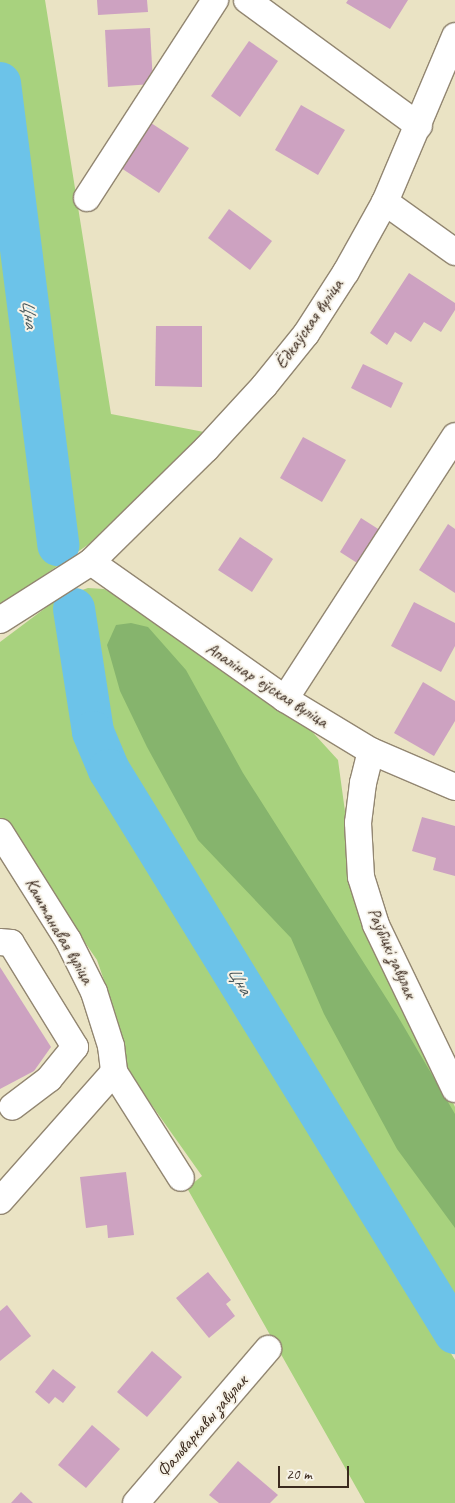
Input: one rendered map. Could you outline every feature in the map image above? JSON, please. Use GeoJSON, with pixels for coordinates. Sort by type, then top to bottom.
{"type":"FeatureCollection","features":[{"type":"Feature","properties":{"kind":"street"},"geometry":{"type":"LineString","coordinates":[[87,198],[215,0]]}},
{"type":"Feature","properties":{"kind":"street"},"geometry":{"type":"LineString","coordinates":[[248,0],[419,126]]}},
{"type":"Feature","properties":{"kind":"street","name":"Ёдкаўская вуліца"},"geometry":{"type":"LineString","coordinates":[[0,620],[91,562],[264,386],[311,326],[346,272],[385,202],[419,126],[455,36]]}},
{"type":"Feature","properties":{"kind":"street"},"geometry":{"type":"LineString","coordinates":[[385,202],[455,252]]}},
{"type":"Feature","properties":{"kind":"street"},"geometry":{"type":"LineString","coordinates":[[285,699],[455,436]]}},
{"type":"Feature","properties":{"kind":"street","name":"Апалінарʼеўская вуліца"},"geometry":{"type":"LineString","coordinates":[[91,562],[285,699],[371,751],[455,787]]}},
{"type":"Feature","properties":{"kind":"street","name":"Раўбіцкі завулак"},"geometry":{"type":"LineString","coordinates":[[371,751],[363,783],[358,823],[361,877],[376,925],[455,1088]]}},
{"type":"Feature","properties":{"kind":"street","name":"Каштанавая вуліца"},"geometry":{"type":"LineString","coordinates":[[0,832],[68,940],[94,992],[107,1030],[114,1072]]}},
{"type":"Feature","properties":{"kind":"street"},"geometry":{"type":"LineString","coordinates":[[0,942],[11,943],[75,1047]]}},
{"type":"Feature","properties":{"kind":"street"},"geometry":{"type":"LineString","coordinates":[[12,1107],[49,1079],[75,1047],[107,1030]]}},
{"type":"Feature","properties":{"kind":"street"},"geometry":{"type":"LineString","coordinates":[[0,1201],[114,1072],[181,1178]]}},
{"type":"Feature","properties":{"kind":"street","name":"Фальваркавы завулак"},"geometry":{"type":"LineString","coordinates":[[136,1503],[268,1349]]}},
{"type":"Feature","properties":{"kind":"green space"},"geometry":{"type":"Polygon","coordinates":[[[0,0],[45,0],[111,414],[204,432],[89,544],[0,606],[0,0]]]}},
{"type":"Feature","properties":{"kind":"green space"},"geometry":{"type":"Polygon","coordinates":[[[88,588],[104,589],[117,596],[306,725],[338,760],[355,885],[455,1107],[455,1319],[104,746],[76,592],[88,588]]]}},
{"type":"Feature","properties":{"kind":"green space"},"geometry":{"type":"Polygon","coordinates":[[[65,600],[85,746],[455,1360],[455,1503],[365,1503],[187,1188],[202,1176],[129,1073],[120,1044],[118,1021],[97,960],[0,819],[0,642],[52,603],[65,600]]]}},
{"type":"Feature","properties":{"kind":"green space"},"geometry":{"type":"Polygon","coordinates":[[[131,623],[148,627],[186,670],[243,773],[397,1015],[455,1114],[455,1228],[397,1149],[324,1014],[291,938],[198,840],[147,747],[120,691],[107,645],[116,625],[131,623]]]}},
{"type":"Feature","properties":{"kind":"building"},"geometry":{"type":"Polygon","coordinates":[[[97,0],[147,0],[148,12],[98,15],[97,0]]]}},
{"type":"Feature","properties":{"kind":"building"},"geometry":{"type":"Polygon","coordinates":[[[348,0],[408,0],[390,29],[346,3],[348,0]]]}},
{"type":"Feature","properties":{"kind":"building"},"geometry":{"type":"Polygon","coordinates":[[[150,28],[153,84],[108,87],[105,30],[150,28]]]}},
{"type":"Feature","properties":{"kind":"building"},"geometry":{"type":"Polygon","coordinates":[[[249,41],[278,61],[240,117],[211,96],[249,41]]]}},
{"type":"Feature","properties":{"kind":"building"},"geometry":{"type":"Polygon","coordinates":[[[301,105],[345,130],[318,175],[275,150],[301,105]]]}},
{"type":"Feature","properties":{"kind":"building"},"geometry":{"type":"Polygon","coordinates":[[[145,119],[189,148],[159,193],[115,164],[145,119]]]}},
{"type":"Feature","properties":{"kind":"building"},"geometry":{"type":"Polygon","coordinates":[[[229,209],[272,241],[250,270],[208,238],[229,209]]]}},
{"type":"Feature","properties":{"kind":"building"},"geometry":{"type":"Polygon","coordinates":[[[409,273],[455,303],[455,310],[441,332],[424,322],[411,342],[395,332],[387,345],[370,333],[409,273]]]}},
{"type":"Feature","properties":{"kind":"building"},"geometry":{"type":"Polygon","coordinates":[[[156,326],[202,326],[202,387],[155,386],[156,326]]]}},
{"type":"Feature","properties":{"kind":"building"},"geometry":{"type":"Polygon","coordinates":[[[363,364],[403,383],[391,408],[351,388],[363,364]]]}},
{"type":"Feature","properties":{"kind":"building"},"geometry":{"type":"Polygon","coordinates":[[[303,437],[346,460],[322,502],[280,478],[303,437]]]}},
{"type":"Feature","properties":{"kind":"building"},"geometry":{"type":"Polygon","coordinates":[[[361,518],[386,534],[365,568],[340,552],[361,518]]]}},
{"type":"Feature","properties":{"kind":"building"},"geometry":{"type":"Polygon","coordinates":[[[448,524],[455,529],[455,593],[419,570],[448,524]]]}},
{"type":"Feature","properties":{"kind":"building"},"geometry":{"type":"Polygon","coordinates":[[[240,537],[273,559],[252,592],[218,570],[240,537]]]}},
{"type":"Feature","properties":{"kind":"building"},"geometry":{"type":"Polygon","coordinates":[[[414,602],[455,623],[455,646],[441,672],[391,646],[414,602]]]}},
{"type":"Feature","properties":{"kind":"building"},"geometry":{"type":"Polygon","coordinates":[[[423,682],[455,701],[455,721],[434,756],[394,733],[423,682]]]}},
{"type":"Feature","properties":{"kind":"building"},"geometry":{"type":"Polygon","coordinates":[[[422,817],[455,826],[455,876],[433,870],[436,858],[412,851],[422,817]]]}},
{"type":"Feature","properties":{"kind":"building"},"geometry":{"type":"Polygon","coordinates":[[[0,967],[51,1047],[34,1071],[0,1089],[0,967]]]}},
{"type":"Feature","properties":{"kind":"building"},"geometry":{"type":"Polygon","coordinates":[[[126,1172],[134,1235],[108,1238],[107,1225],[86,1228],[80,1177],[126,1172]]]}},
{"type":"Feature","properties":{"kind":"building"},"geometry":{"type":"Polygon","coordinates":[[[208,1272],[231,1300],[226,1304],[235,1316],[209,1338],[176,1298],[208,1272]]]}},
{"type":"Feature","properties":{"kind":"building"},"geometry":{"type":"Polygon","coordinates":[[[7,1305],[31,1336],[0,1361],[0,1311],[7,1305]]]}},
{"type":"Feature","properties":{"kind":"building"},"geometry":{"type":"Polygon","coordinates":[[[152,1351],[182,1377],[147,1417],[117,1392],[152,1351]]]}},
{"type":"Feature","properties":{"kind":"building"},"geometry":{"type":"Polygon","coordinates":[[[53,1369],[76,1387],[63,1403],[55,1397],[49,1404],[35,1392],[53,1369]]]}},
{"type":"Feature","properties":{"kind":"building"},"geometry":{"type":"Polygon","coordinates":[[[92,1425],[120,1449],[86,1488],[58,1465],[92,1425]]]}},
{"type":"Feature","properties":{"kind":"building"},"geometry":{"type":"Polygon","coordinates":[[[238,1461],[278,1495],[270,1503],[219,1503],[209,1495],[238,1461]]]}},
{"type":"Feature","properties":{"kind":"building"},"geometry":{"type":"Polygon","coordinates":[[[21,1492],[33,1503],[11,1503],[21,1492]]]}},
{"type":"Feature","properties":{"kind":"waterway","name":"Цна"},"geometry":{"type":"LineString","coordinates":[[0,83],[58,545]]}},
{"type":"Feature","properties":{"kind":"waterway","name":"Цна"},"geometry":{"type":"LineString","coordinates":[[74,609],[93,732],[109,770],[455,1333]]}}]}
